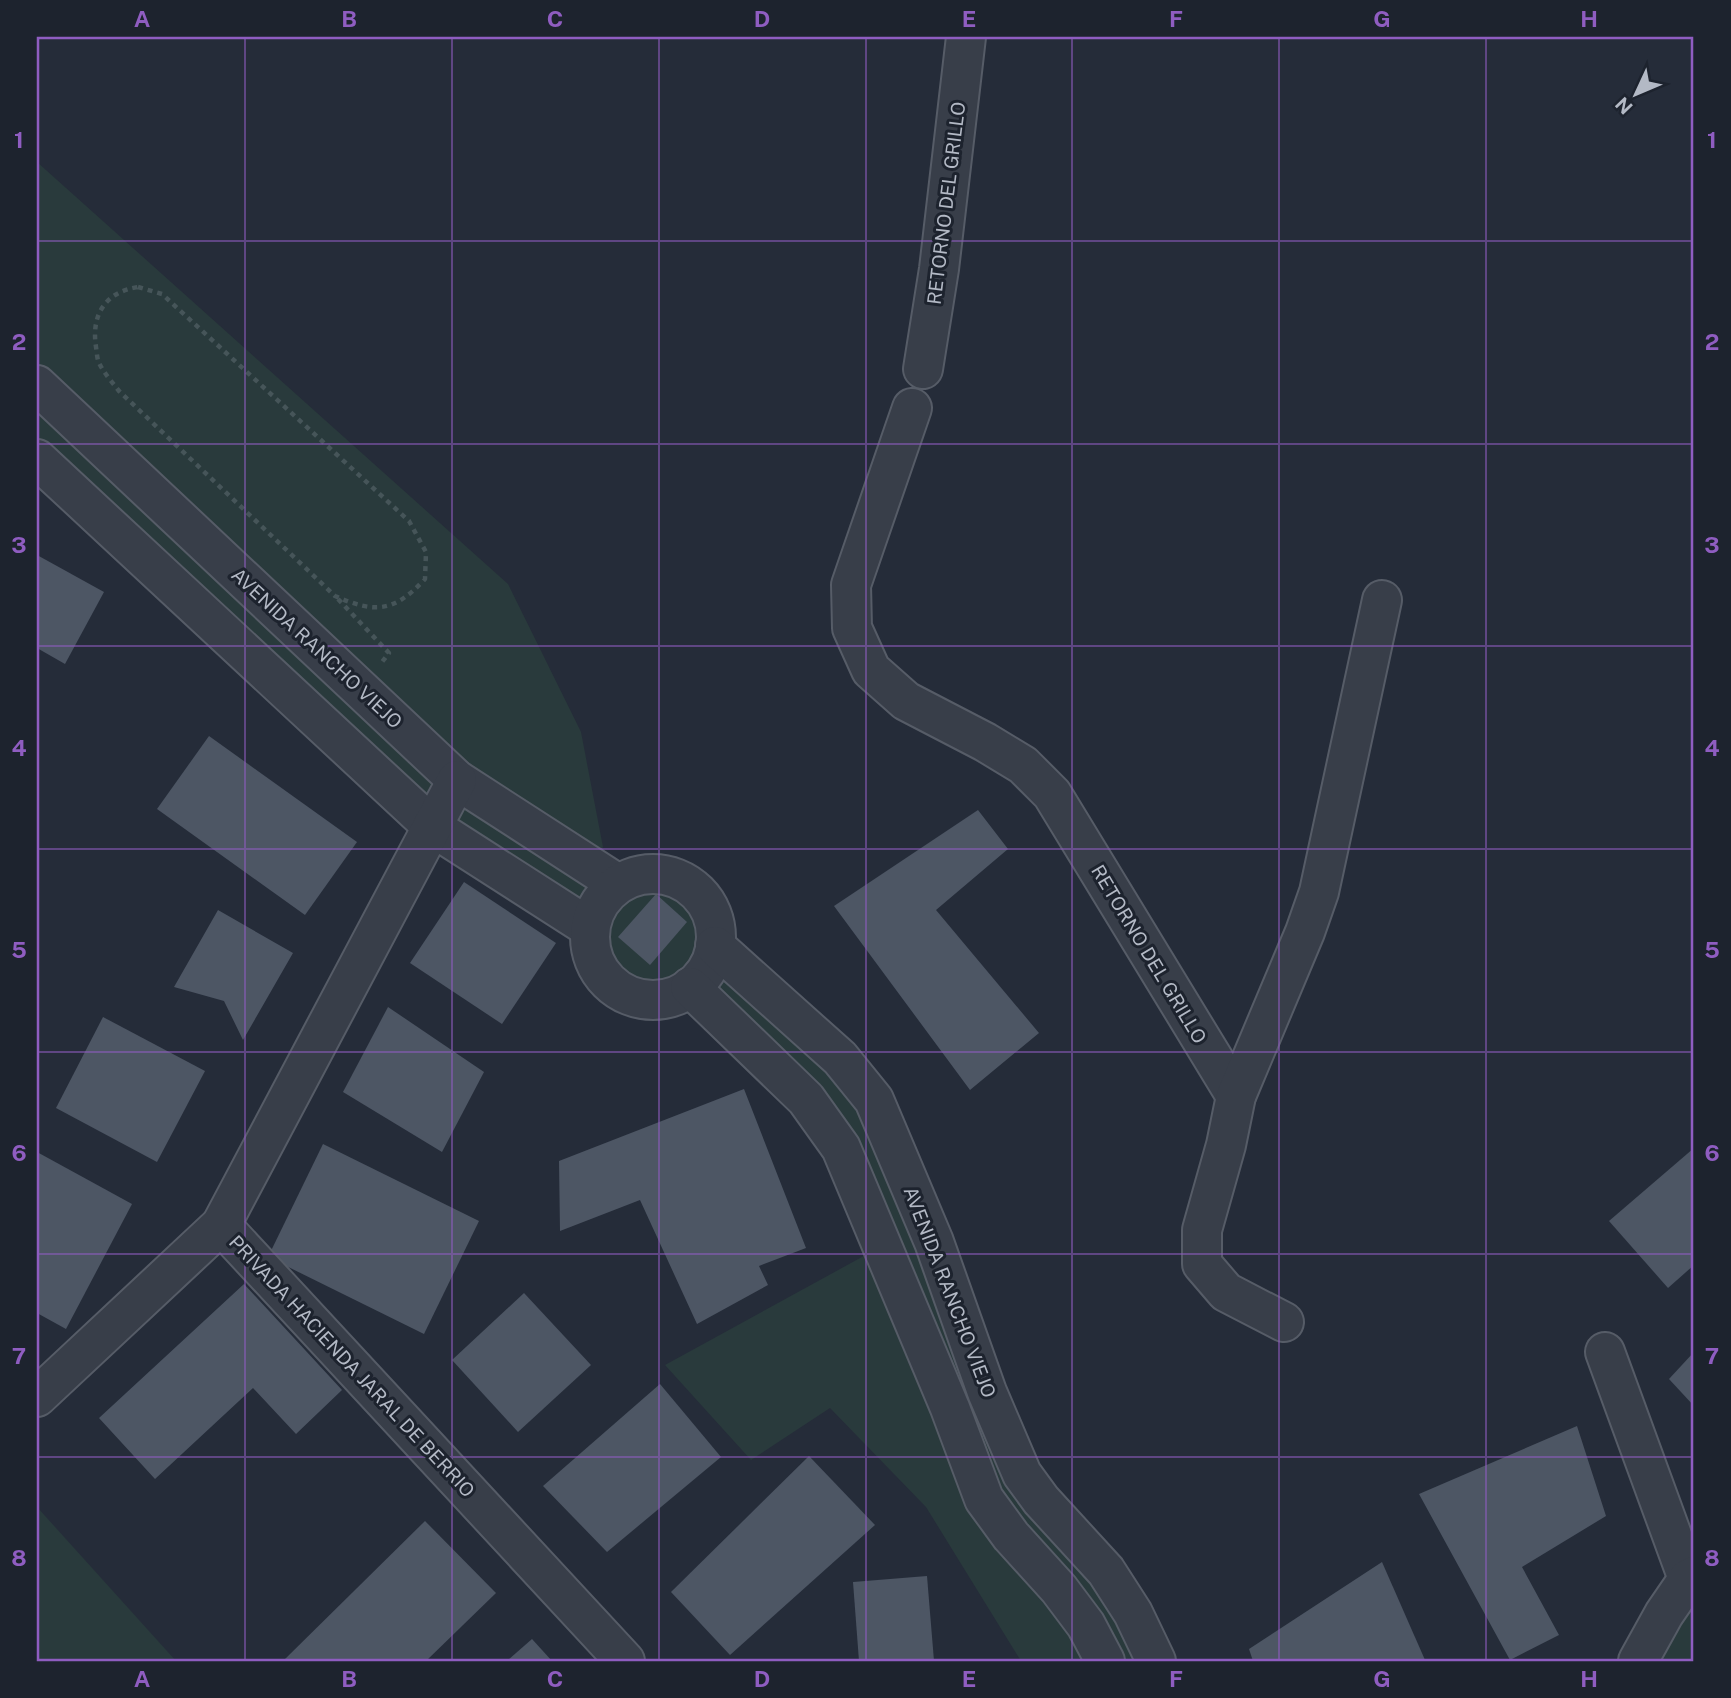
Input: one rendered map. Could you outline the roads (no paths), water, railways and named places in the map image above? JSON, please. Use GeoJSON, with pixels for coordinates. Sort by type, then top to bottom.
{"type":"FeatureCollection","features":[{"type":"Feature","properties":{"kind":"street","name":"RETORNO DEL GRILLO"},"geometry":{"type":"LineString","coordinates":[[966,37],[939,270],[923,369],[931,374],[937,383],[937,394],[931,403],[923,408],[912,408],[851,585],[852,628],[871,670],[906,701],[1023,765],[1052,794],[1236,1096]]}},
{"type":"Feature","properties":{"kind":"street","name":"AVENIDA RANCHO VIEJO"},"geometry":{"type":"LineString","coordinates":[[37,385],[457,780],[618,884]]}},
{"type":"Feature","properties":{"kind":"street"},"geometry":{"type":"LineString","coordinates":[[37,459],[434,828],[590,928]]}},
{"type":"Feature","properties":{"kind":"street"},"geometry":{"type":"LineString","coordinates":[[1283,1322],[1227,1293],[1202,1264],[1202,1230],[1226,1145],[1236,1096],[1306,932],[1318,892],[1382,600]]}},
{"type":"Feature","properties":{"kind":"street","name":"PRIVADA HACIENDA JARAL DE BERRIO"},"geometry":{"type":"LineString","coordinates":[[37,1397],[222,1225],[457,780]]}},
{"type":"Feature","properties":{"kind":"street"},"geometry":{"type":"LineString","coordinates":[[653,874],[670,877],[687,884],[701,896],[710,911],[715,928],[715,946],[705,971],[690,987],[671,998],[635,998],[619,990],[605,978],[595,963],[590,946],[590,928],[595,911],[604,896],[618,884],[653,874]]}},
{"type":"Feature","properties":{"kind":"street","name":"AVENIDA RANCHO VIEJO"},"geometry":{"type":"LineString","coordinates":[[715,946],[840,1058],[874,1100],[934,1242],[987,1392],[1022,1474],[1041,1500],[1106,1572],[1133,1613],[1156,1661]]}},
{"type":"Feature","properties":{"kind":"street"},"geometry":{"type":"LineString","coordinates":[[690,987],[806,1099],[841,1148],[950,1408],[984,1499],[1011,1536],[1066,1598],[1086,1625],[1105,1661]]}},
{"type":"Feature","properties":{"kind":"street","name":"PRIVADA HACIENDA JARAL DE BERRIO"},"geometry":{"type":"LineString","coordinates":[[222,1225],[625,1661]]}},
{"type":"Feature","properties":{"kind":"street"},"geometry":{"type":"LineString","coordinates":[[1605,1352],[1691,1577],[1664,1614],[1638,1661]]}},
{"type":"Feature","properties":{"kind":"street"},"geometry":{"type":"LineString","coordinates":[[950,1408],[987,1392]]}}]}
